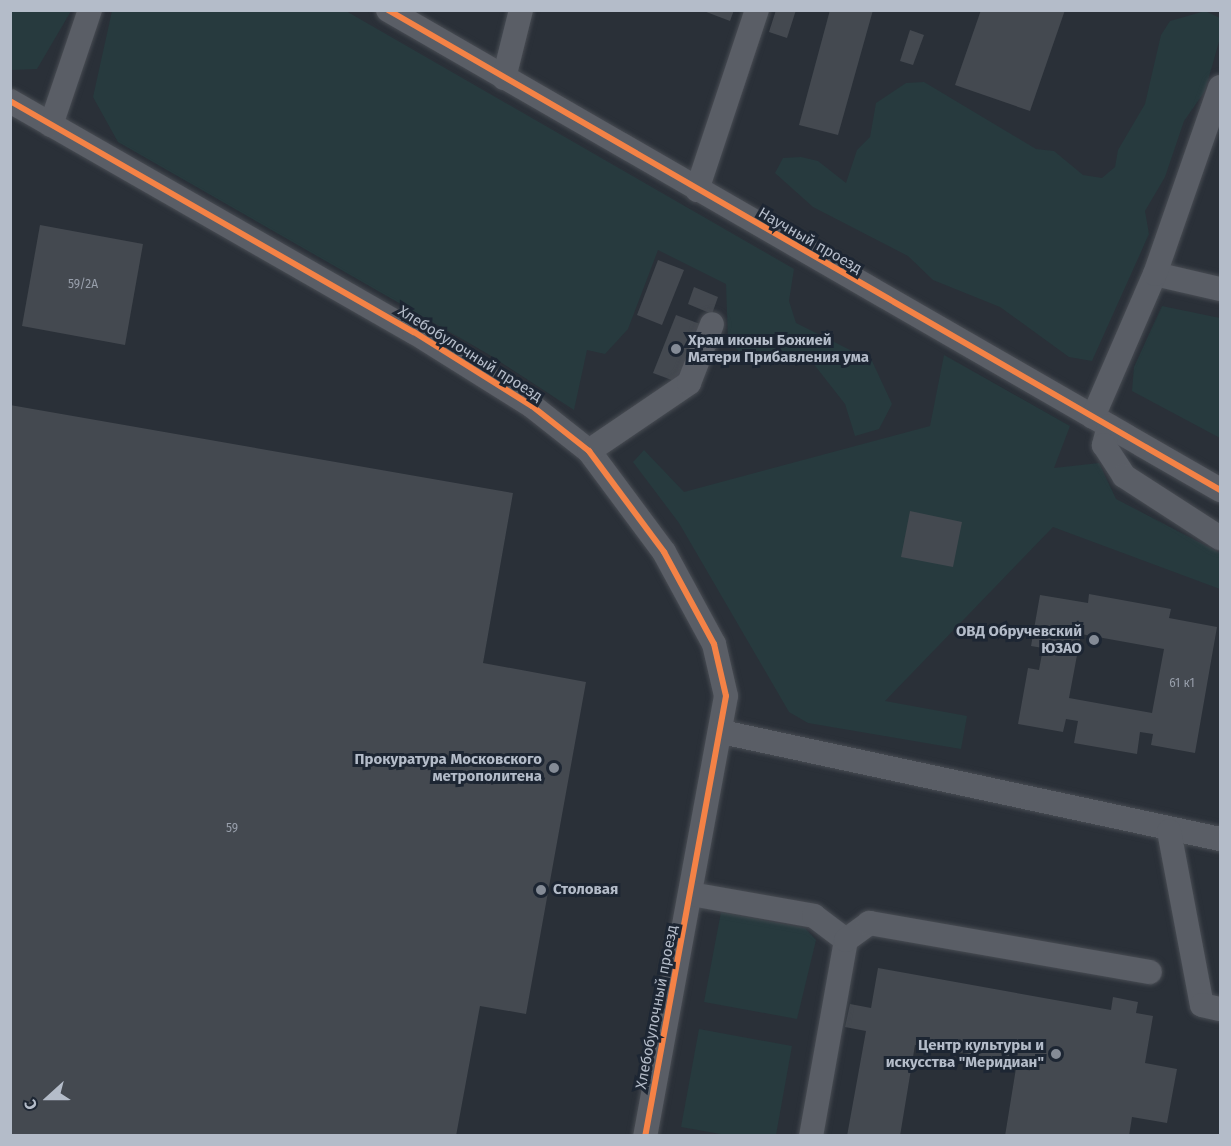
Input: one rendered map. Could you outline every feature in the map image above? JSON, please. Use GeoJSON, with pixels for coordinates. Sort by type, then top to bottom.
{"type":"FeatureCollection","features":[{"type":"Feature","properties":{"kind":"street"},"geometry":{"type":"LineString","coordinates":[[51,125],[90,10]]}},
{"type":"Feature","properties":{"kind":"street","name":"Научный проезд"},"geometry":{"type":"LineString","coordinates":[[388,10],[1221,490]]}},
{"type":"Feature","properties":{"kind":"street"},"geometry":{"type":"LineString","coordinates":[[504,78],[521,10]]}},
{"type":"Feature","properties":{"kind":"street"},"geometry":{"type":"LineString","coordinates":[[698,190],[757,10]]}},
{"type":"Feature","properties":{"kind":"street"},"geometry":{"type":"LineString","coordinates":[[1221,87],[1101,422],[1104,445],[1117,468],[1151,498],[1221,538]]}},
{"type":"Feature","properties":{"kind":"street","name":"Хлебобулочный проезд"},"geometry":{"type":"LineString","coordinates":[[10,101],[414,332],[532,406],[589,451],[664,552],[714,644],[726,696],[722,732],[645,1136]]}},
{"type":"Feature","properties":{"kind":"street"},"geometry":{"type":"LineString","coordinates":[[1155,274],[1221,289]]}},
{"type":"Feature","properties":{"kind":"street"},"geometry":{"type":"LineString","coordinates":[[589,451],[689,383],[712,324]]}},
{"type":"Feature","properties":{"kind":"street"},"geometry":{"type":"LineString","coordinates":[[722,732],[1169,831],[1221,839]]}},
{"type":"Feature","properties":{"kind":"street"},"geometry":{"type":"LineString","coordinates":[[1169,831],[1202,1005],[1221,1009]]}},
{"type":"Feature","properties":{"kind":"street"},"geometry":{"type":"LineString","coordinates":[[691,894],[814,916],[846,940]]}},
{"type":"Feature","properties":{"kind":"street"},"geometry":{"type":"LineString","coordinates":[[811,1136],[846,940],[869,923],[1150,972]]}},
{"type":"Feature","properties":{"kind":"green space"},"geometry":{"type":"Polygon","coordinates":[[[11,10],[71,11],[37,69],[11,70],[11,10]]]}},
{"type":"Feature","properties":{"kind":"green space"},"geometry":{"type":"Polygon","coordinates":[[[112,11],[346,11],[794,269],[789,301],[796,323],[872,361],[892,404],[879,429],[855,436],[845,404],[809,358],[753,365],[728,341],[726,284],[658,250],[628,329],[605,354],[587,350],[574,410],[488,354],[118,142],[93,97],[112,11]]]}},
{"type":"Feature","properties":{"kind":"green space"},"geometry":{"type":"Polygon","coordinates":[[[1205,11],[1220,18],[1220,38],[1205,91],[1184,121],[1165,177],[1145,211],[1149,234],[1092,361],[1069,357],[1000,307],[933,280],[908,256],[813,207],[775,173],[783,158],[801,157],[818,161],[846,183],[857,150],[870,137],[876,103],[906,83],[924,82],[1036,149],[1054,151],[1083,175],[1102,178],[1115,167],[1118,150],[1145,104],[1161,35],[1170,21],[1205,11]]]}},
{"type":"Feature","properties":{"kind":"green space"},"geometry":{"type":"Polygon","coordinates":[[[1162,306],[1220,318],[1220,438],[1132,391],[1134,367],[1162,306]]]}},
{"type":"Feature","properties":{"kind":"green space"},"geometry":{"type":"Polygon","coordinates":[[[944,355],[1070,426],[1054,468],[1099,463],[1116,499],[1220,553],[1220,589],[1053,527],[885,701],[967,716],[961,749],[808,723],[789,712],[679,523],[633,462],[644,450],[684,492],[930,426],[944,355]]]}},
{"type":"Feature","properties":{"kind":"green space"},"geometry":{"type":"Polygon","coordinates":[[[721,912],[805,928],[816,940],[797,1019],[704,1002],[721,912]]]}},
{"type":"Feature","properties":{"kind":"green space"},"geometry":{"type":"Polygon","coordinates":[[[699,1029],[792,1046],[776,1135],[726,1135],[681,1127],[699,1029]]]}},
{"type":"Feature","properties":{"kind":"building"},"geometry":{"type":"Polygon","coordinates":[[[701,10],[734,10],[730,21],[701,10]]]}},
{"type":"Feature","properties":{"kind":"building"},"geometry":{"type":"Polygon","coordinates":[[[776,10],[796,10],[787,38],[769,32],[776,10]]]}},
{"type":"Feature","properties":{"kind":"building"},"geometry":{"type":"Polygon","coordinates":[[[830,10],[873,10],[838,135],[799,125],[830,10]]]}},
{"type":"Feature","properties":{"kind":"building"},"geometry":{"type":"Polygon","coordinates":[[[981,10],[1065,10],[1030,111],[955,85],[981,10]]]}},
{"type":"Feature","properties":{"kind":"building"},"geometry":{"type":"Polygon","coordinates":[[[910,30],[924,35],[913,65],[900,61],[910,30]]]}},
{"type":"Feature","properties":{"kind":"building"},"geometry":{"type":"Polygon","coordinates":[[[40,225],[143,244],[125,345],[22,326],[40,225]]]}},
{"type":"Feature","properties":{"kind":"building"},"geometry":{"type":"Polygon","coordinates":[[[658,260],[684,270],[662,325],[637,315],[658,260]]]}},
{"type":"Feature","properties":{"kind":"building"},"geometry":{"type":"Polygon","coordinates":[[[694,287],[718,297],[712,314],[688,304],[694,287]]]}},
{"type":"Feature","properties":{"kind":"building","name":"Храм иконы Божией Матери Прибавления ума"},"geometry":{"type":"Polygon","coordinates":[[[676,315],[700,324],[677,382],[653,373],[676,315]]]}},
{"type":"Feature","properties":{"kind":"building"},"geometry":{"type":"Polygon","coordinates":[[[10,405],[513,493],[483,663],[586,682],[526,1014],[480,1006],[456,1136],[10,1136],[10,405]]]}},
{"type":"Feature","properties":{"kind":"building"},"geometry":{"type":"Polygon","coordinates":[[[910,511],[962,522],[953,567],[901,557],[910,511]]]}},
{"type":"Feature","properties":{"kind":"building"},"geometry":{"type":"Polygon","coordinates":[[[1089,594],[1171,609],[1169,618],[1217,627],[1195,753],[1151,745],[1153,734],[1140,732],[1137,754],[1074,743],[1078,721],[1066,719],[1063,732],[1018,724],[1028,668],[1039,670],[1043,648],[1031,646],[1040,595],[1088,603],[1089,594]],[[1081,634],[1069,698],[1152,713],[1164,649],[1081,634]]]}},
{"type":"Feature","properties":{"kind":"building","name":"Центр культуры и искусства \"Меридиан\""},"geometry":{"type":"Polygon","coordinates":[[[878,968],[1111,1010],[1113,997],[1138,1002],[1136,1013],[1153,1016],[1145,1063],[1177,1069],[1167,1123],[1132,1117],[1129,1136],[1005,1136],[1017,1062],[915,1045],[900,1136],[847,1136],[866,1031],[845,1027],[850,1004],[871,1008],[878,968]]]}},
{"type":"Feature","properties":{"kind":"cycle path"},"geometry":{"type":"LineString","coordinates":[[388,10],[1220,490]]}},
{"type":"Feature","properties":{"kind":"cycle path"},"geometry":{"type":"LineString","coordinates":[[10,101],[414,332],[532,406],[589,451],[664,552],[714,644],[726,696],[645,1136]]}},
{"type":"Feature","properties":{"kind":"place","name":"Храм иконы Божией Матери Прибавления ума"},"geometry":{"type":"Point","coordinates":[676,349]}},
{"type":"Feature","properties":{"kind":"place","name":"ОВД Обручевский ЮЗАО"},"geometry":{"type":"Point","coordinates":[1094,640]}},
{"type":"Feature","properties":{"kind":"place","name":"Прокуратура Московского метрополитена"},"geometry":{"type":"Point","coordinates":[554,768]}},
{"type":"Feature","properties":{"kind":"place","name":"Столовая"},"geometry":{"type":"Point","coordinates":[541,890]}},
{"type":"Feature","properties":{"kind":"place","name":"Центр культуры и искусства \"Меридиан\""},"geometry":{"type":"Point","coordinates":[1056,1054]}}]}
